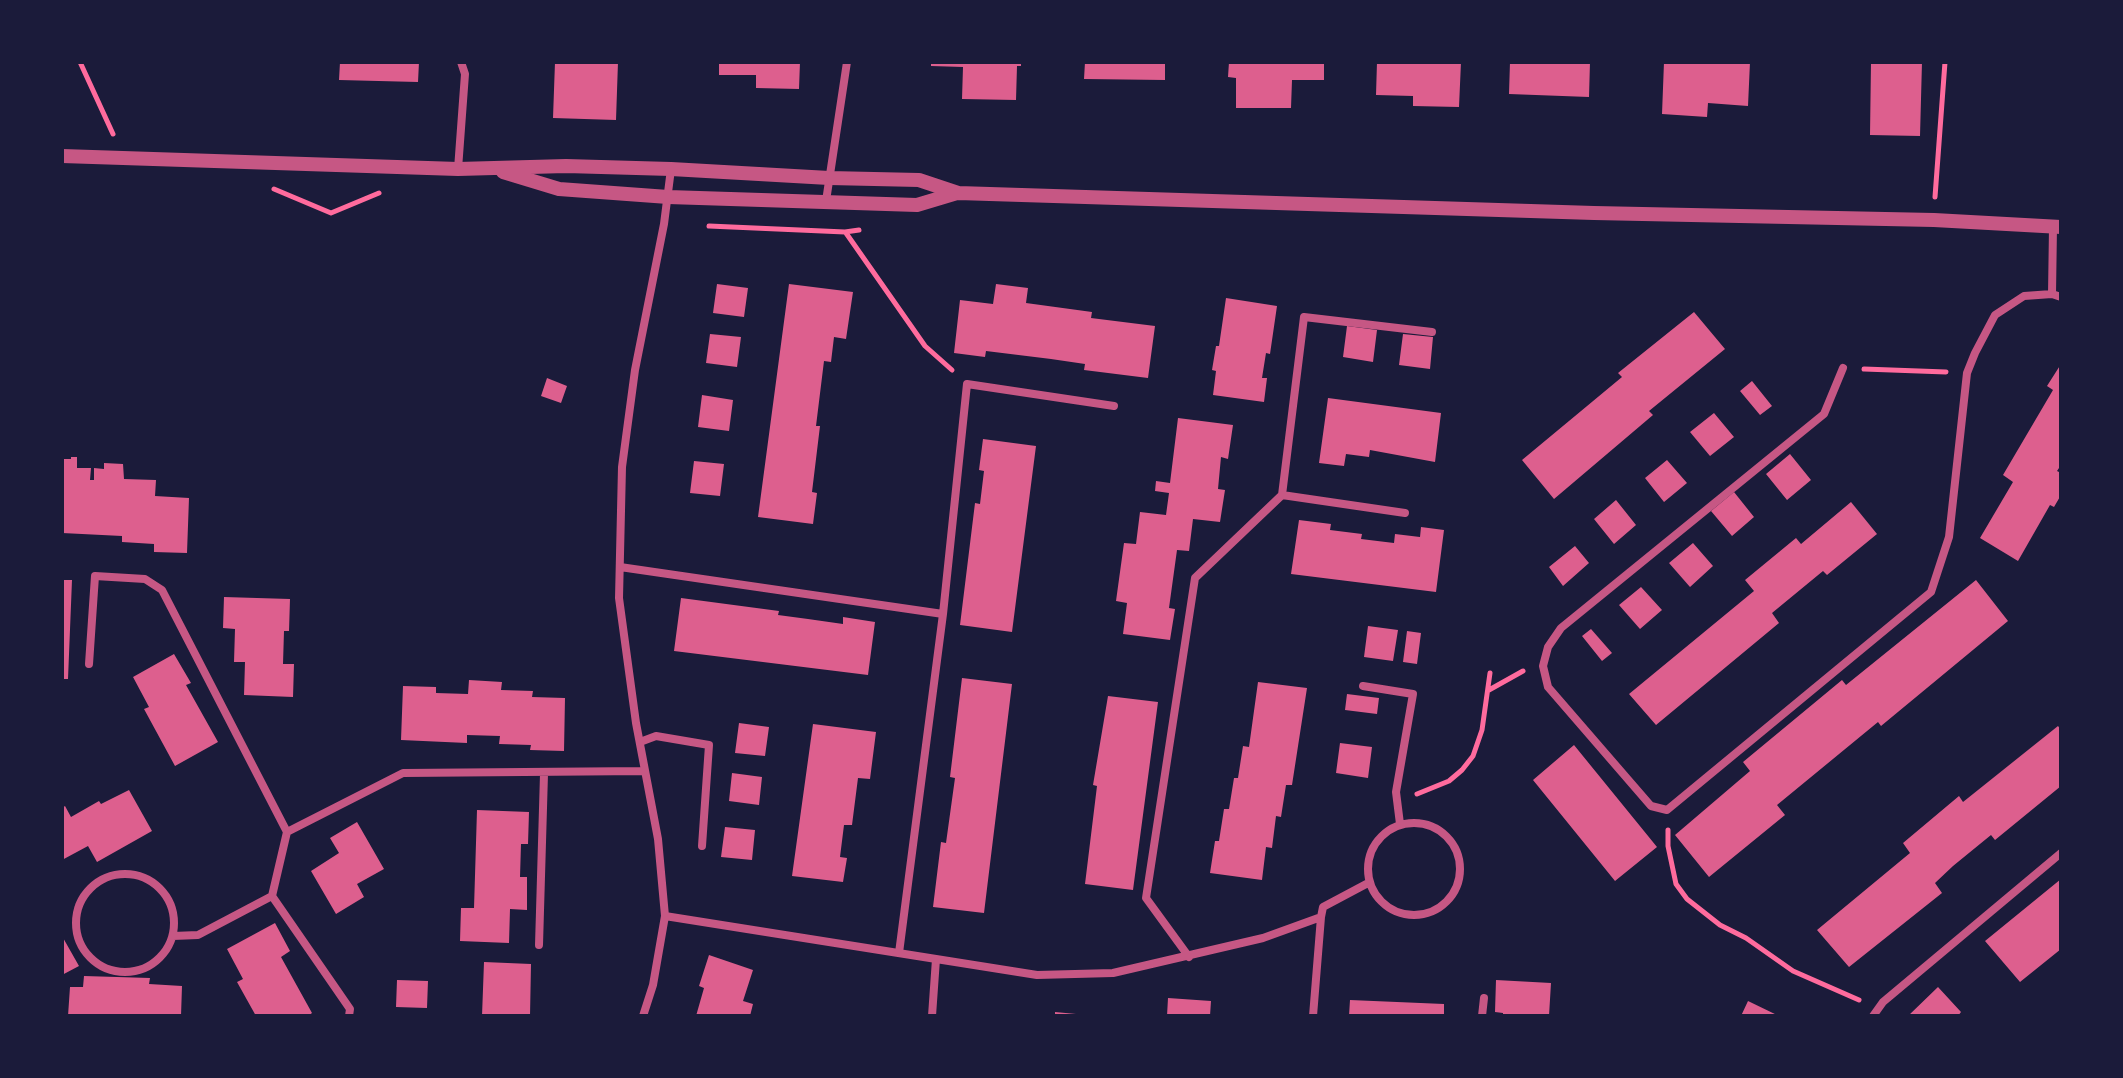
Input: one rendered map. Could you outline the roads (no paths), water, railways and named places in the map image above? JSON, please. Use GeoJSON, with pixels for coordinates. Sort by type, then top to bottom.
{"type":"FeatureCollection","features":[{"type":"Feature","properties":{"kind":"street"},"geometry":{"type":"LineString","coordinates":[[458,169],[465,74],[461,62]]}},
{"type":"Feature","properties":{"kind":"street"},"geometry":{"type":"LineString","coordinates":[[826,201],[847,62]]}},
{"type":"Feature","properties":{"kind":"street"},"geometry":{"type":"LineString","coordinates":[[62,156],[458,169],[566,166],[671,169],[919,180],[958,193],[1594,213],[1934,220],[2057,227],[2056,295],[2024,296],[1995,315],[1967,373],[1949,537],[1931,592],[1667,810],[1651,806],[1548,687],[1543,666],[1548,647],[1561,628],[1824,414],[1843,368]]}},
{"type":"Feature","properties":{"kind":"street"},"geometry":{"type":"LineString","coordinates":[[494,169],[559,189],[668,197],[917,205],[958,193]]}},
{"type":"Feature","properties":{"kind":"street"},"geometry":{"type":"LineString","coordinates":[[643,1016],[653,985],[665,916],[658,839],[619,598],[620,567],[624,453],[635,370],[671,169]]}},
{"type":"Feature","properties":{"kind":"street"},"geometry":{"type":"LineString","coordinates":[[1189,957],[1146,898],[1195,578],[1282,495],[1304,317],[1432,332]]}},
{"type":"Feature","properties":{"kind":"street"},"geometry":{"type":"LineString","coordinates":[[899,953],[943,614],[967,384],[1114,406]]}},
{"type":"Feature","properties":{"kind":"street"},"geometry":{"type":"LineString","coordinates":[[1282,495],[1405,513]]}},
{"type":"Feature","properties":{"kind":"street"},"geometry":{"type":"LineString","coordinates":[[620,567],[943,614]]}},
{"type":"Feature","properties":{"kind":"street"},"geometry":{"type":"LineString","coordinates":[[89,664],[95,576],[145,579],[162,590],[287,832],[272,896],[350,1009],[349,1016]]}},
{"type":"Feature","properties":{"kind":"street"},"geometry":{"type":"LineString","coordinates":[[1363,686],[1413,694],[1396,792],[1400,824]]}},
{"type":"Feature","properties":{"kind":"street"},"geometry":{"type":"LineString","coordinates":[[640,742],[656,736],[709,745],[702,846]]}},
{"type":"Feature","properties":{"kind":"street"},"geometry":{"type":"LineString","coordinates":[[287,832],[403,773],[645,771]]}},
{"type":"Feature","properties":{"kind":"street"},"geometry":{"type":"LineString","coordinates":[[539,945],[544,774]]}},
{"type":"Feature","properties":{"kind":"street"},"geometry":{"type":"LineString","coordinates":[[1400,824],[1427,824],[1449,837],[1457,851],[1461,873],[1456,888],[1438,909],[1423,914],[1407,914],[1391,908],[1379,898],[1370,882],[1368,865],[1375,844],[1386,832],[1400,824]]}},
{"type":"Feature","properties":{"kind":"street"},"geometry":{"type":"LineString","coordinates":[[1875,1013],[1883,1002],[2061,853]]}},
{"type":"Feature","properties":{"kind":"street"},"geometry":{"type":"LineString","coordinates":[[121,874],[137,875],[164,892],[171,905],[173,936],[166,952],[154,964],[139,971],[114,970],[92,959],[82,946],[77,930],[78,913],[83,899],[93,886],[121,874]]}},
{"type":"Feature","properties":{"kind":"street"},"geometry":{"type":"LineString","coordinates":[[1313,1016],[1323,907],[1370,882]]}},
{"type":"Feature","properties":{"kind":"street"},"geometry":{"type":"LineString","coordinates":[[173,936],[198,935],[272,896]]}},
{"type":"Feature","properties":{"kind":"street"},"geometry":{"type":"LineString","coordinates":[[665,916],[1037,975],[1113,973],[1263,938],[1321,917]]}},
{"type":"Feature","properties":{"kind":"street"},"geometry":{"type":"LineString","coordinates":[[932,1016],[936,959]]}},
{"type":"Feature","properties":{"kind":"street"},"geometry":{"type":"LineString","coordinates":[[1482,1016],[1484,998]]}}]}
